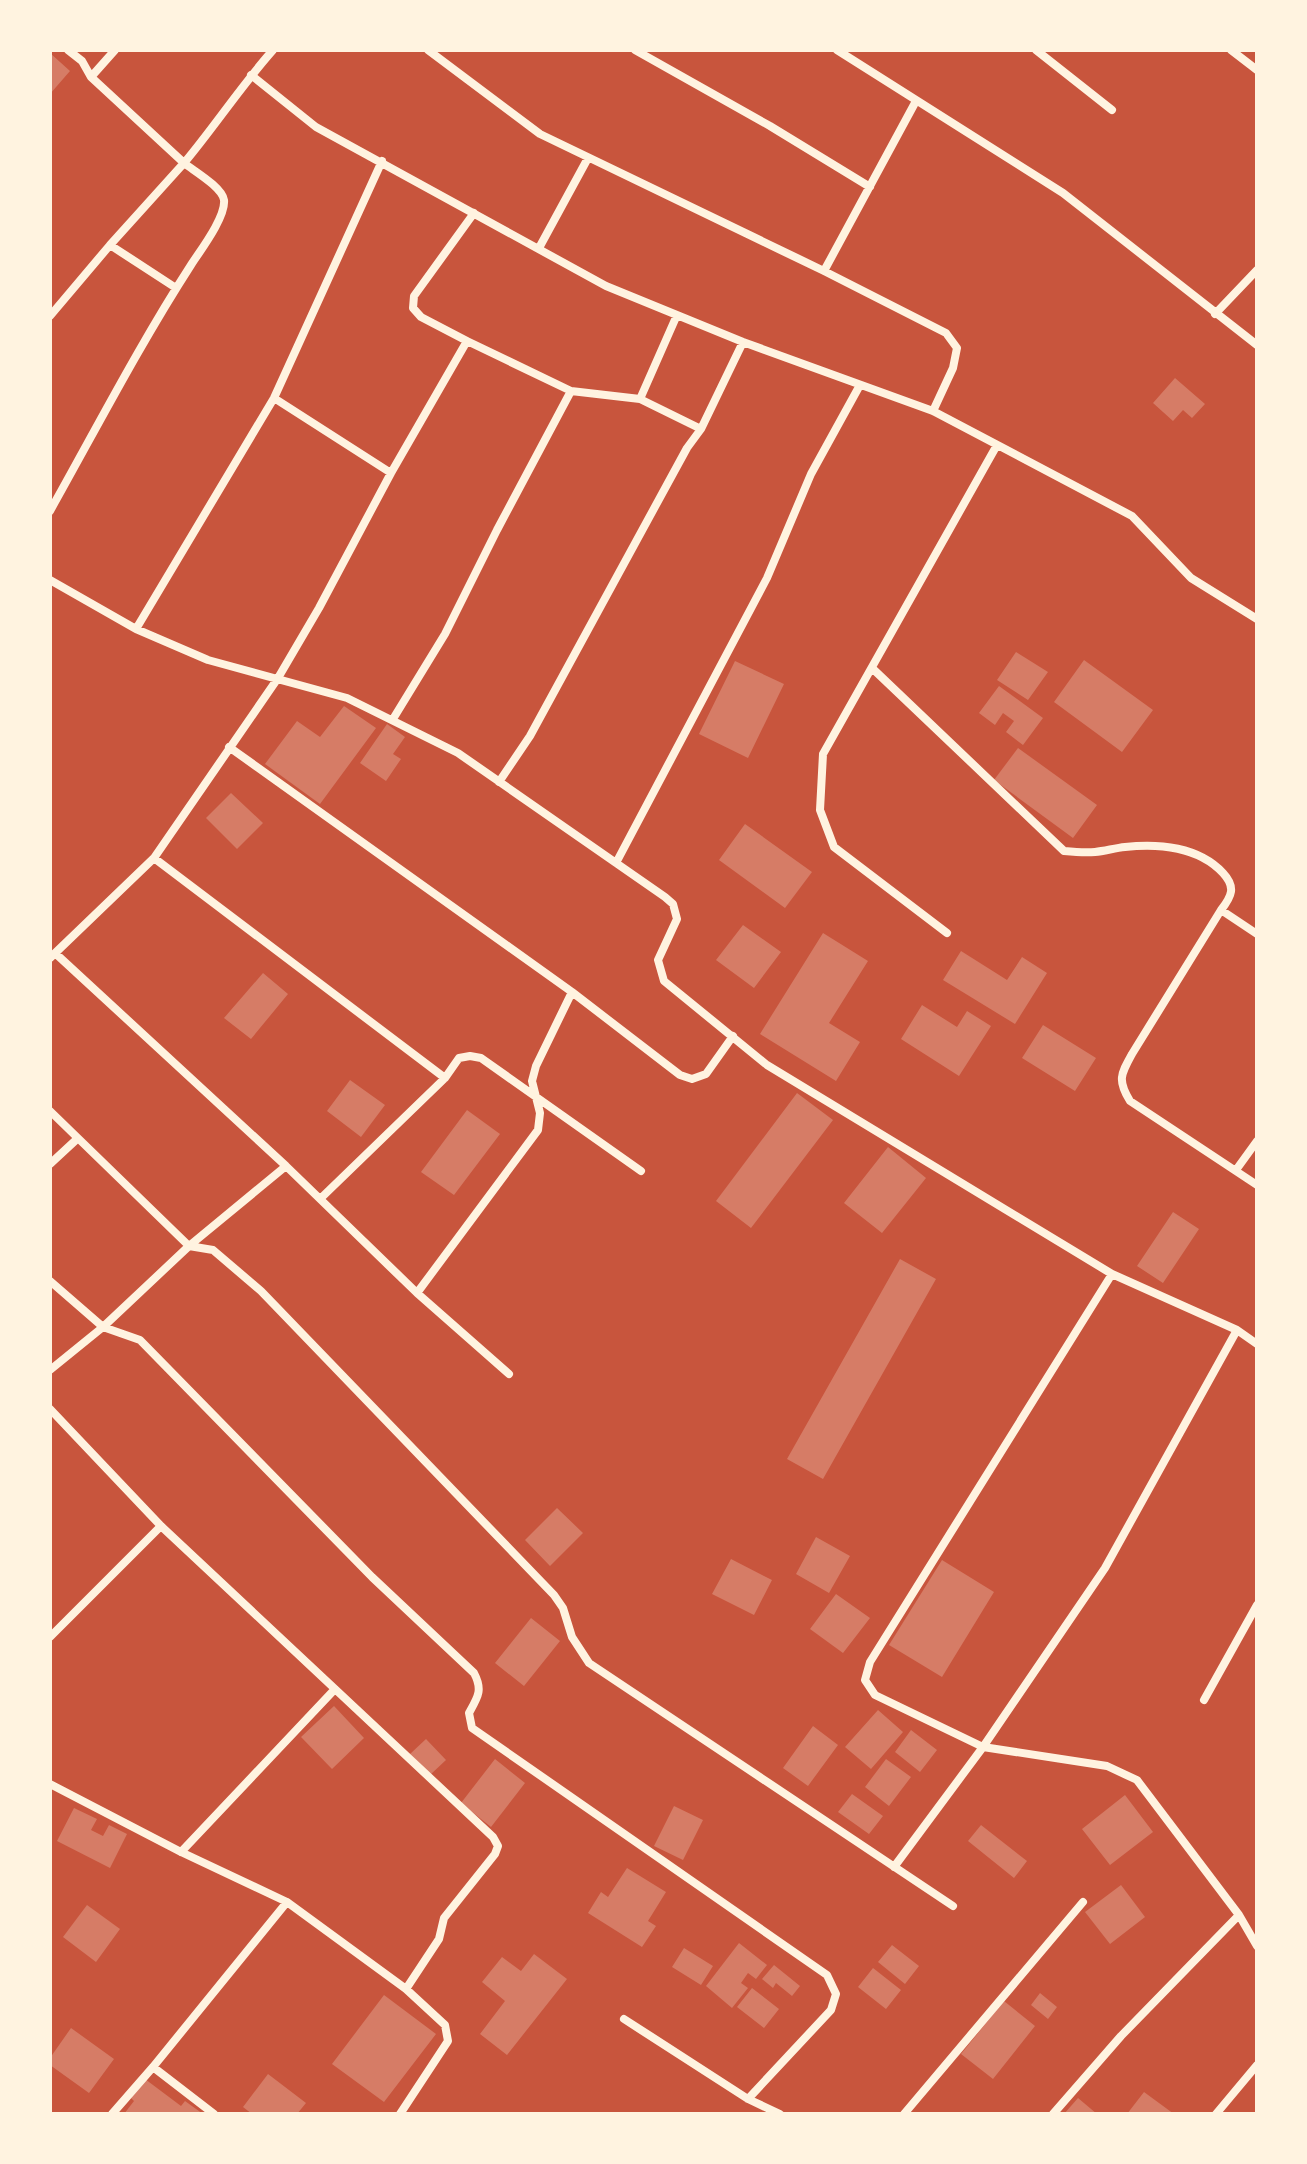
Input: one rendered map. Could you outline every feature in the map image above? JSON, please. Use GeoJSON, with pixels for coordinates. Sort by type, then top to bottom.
{"type":"FeatureCollection","features":[{"type":"Feature","properties":{"kind":"street"},"geometry":{"type":"LineString","coordinates":[[50,511],[215,225],[223,210],[224,200],[219,190],[184,163],[91,77],[82,61],[68,50]]}},
{"type":"Feature","properties":{"kind":"street"},"geometry":{"type":"LineString","coordinates":[[91,77],[115,50]]}},
{"type":"Feature","properties":{"kind":"street"},"geometry":{"type":"LineString","coordinates":[[52,309],[184,163],[273,50]]}},
{"type":"Feature","properties":{"kind":"street"},"geometry":{"type":"LineString","coordinates":[[428,50],[540,134],[946,333],[957,348],[953,368],[933,411]]}},
{"type":"Feature","properties":{"kind":"street"},"geometry":{"type":"LineString","coordinates":[[635,50],[870,187]]}},
{"type":"Feature","properties":{"kind":"street"},"geometry":{"type":"LineString","coordinates":[[837,50],[1063,193],[1257,345]]}},
{"type":"Feature","properties":{"kind":"street"},"geometry":{"type":"LineString","coordinates":[[1036,50],[1112,110]]}},
{"type":"Feature","properties":{"kind":"street"},"geometry":{"type":"LineString","coordinates":[[1231,50],[1257,70]]}},
{"type":"Feature","properties":{"kind":"street"},"geometry":{"type":"LineString","coordinates":[[251,75],[316,127],[606,286],[743,342],[933,411],[1132,516],[1191,578],[1257,619]]}},
{"type":"Feature","properties":{"kind":"street"},"geometry":{"type":"LineString","coordinates":[[824,271],[916,101]]}},
{"type":"Feature","properties":{"kind":"street"},"geometry":{"type":"LineString","coordinates":[[539,248],[588,158]]}},
{"type":"Feature","properties":{"kind":"street"},"geometry":{"type":"LineString","coordinates":[[136,629],[274,398],[382,161]]}},
{"type":"Feature","properties":{"kind":"street"},"geometry":{"type":"LineString","coordinates":[[474,213],[414,296],[413,308],[421,317],[571,391],[640,399],[701,429]]}},
{"type":"Feature","properties":{"kind":"street"},"geometry":{"type":"LineString","coordinates":[[110,245],[176,288]]}},
{"type":"Feature","properties":{"kind":"street"},"geometry":{"type":"LineString","coordinates":[[1215,314],[1257,270]]}},
{"type":"Feature","properties":{"kind":"street"},"geometry":{"type":"LineString","coordinates":[[640,399],[677,315]]}},
{"type":"Feature","properties":{"kind":"street"},"geometry":{"type":"LineString","coordinates":[[467,341],[278,678],[154,858],[53,956],[286,1166],[417,1293],[509,1374]]}},
{"type":"Feature","properties":{"kind":"street"},"geometry":{"type":"LineString","coordinates":[[499,782],[530,736],[687,448],[701,429],[743,342]]}},
{"type":"Feature","properties":{"kind":"street"},"geometry":{"type":"LineString","coordinates":[[616,863],[767,578],[811,474],[860,385]]}},
{"type":"Feature","properties":{"kind":"street"},"geometry":{"type":"LineString","coordinates":[[393,719],[445,634],[571,391]]}},
{"type":"Feature","properties":{"kind":"street"},"geometry":{"type":"LineString","coordinates":[[274,398],[391,473]]}},
{"type":"Feature","properties":{"kind":"street"},"geometry":{"type":"LineString","coordinates":[[947,933],[834,847],[820,810],[823,754],[997,445]]}},
{"type":"Feature","properties":{"kind":"street"},"geometry":{"type":"LineString","coordinates":[[50,580],[136,629],[208,660],[347,698],[458,753],[673,904],[677,919],[658,960],[664,981],[767,1065],[1112,1274],[1237,1330],[1257,1344]]}},
{"type":"Feature","properties":{"kind":"street"},"geometry":{"type":"LineString","coordinates":[[872,668],[1064,851],[1095,852],[1151,845],[1184,850],[1213,864],[1224,874],[1232,886],[1231,897],[1132,1054],[1123,1072],[1121,1087],[1130,1101],[1257,1185]]}},
{"type":"Feature","properties":{"kind":"street"},"geometry":{"type":"LineString","coordinates":[[229,747],[572,992],[680,1075],[692,1079],[706,1074],[733,1036]]}},
{"type":"Feature","properties":{"kind":"street"},"geometry":{"type":"LineString","coordinates":[[154,858],[445,1078]]}},
{"type":"Feature","properties":{"kind":"street"},"geometry":{"type":"LineString","coordinates":[[1221,910],[1257,934]]}},
{"type":"Feature","properties":{"kind":"street"},"geometry":{"type":"LineString","coordinates":[[417,1293],[538,1130],[540,1113],[532,1081],[536,1066],[572,992]]}},
{"type":"Feature","properties":{"kind":"street"},"geometry":{"type":"LineString","coordinates":[[320,1199],[445,1078],[459,1058],[470,1056],[481,1058],[535,1094],[641,1171]]}},
{"type":"Feature","properties":{"kind":"street"},"geometry":{"type":"LineString","coordinates":[[50,1111],[189,1246],[213,1250],[261,1291],[554,1595],[563,1608],[572,1637],[589,1663],[953,1906]]}},
{"type":"Feature","properties":{"kind":"street"},"geometry":{"type":"LineString","coordinates":[[50,1164],[77,1139]]}},
{"type":"Feature","properties":{"kind":"street"},"geometry":{"type":"LineString","coordinates":[[1236,1170],[1257,1141]]}},
{"type":"Feature","properties":{"kind":"street"},"geometry":{"type":"LineString","coordinates":[[50,1370],[103,1327],[189,1246],[286,1166]]}},
{"type":"Feature","properties":{"kind":"street"},"geometry":{"type":"LineString","coordinates":[[1112,1274],[870,1662],[865,1680],[875,1695],[983,1747],[1107,1766],[1137,1780],[1239,1915],[1257,1946]]}},
{"type":"Feature","properties":{"kind":"street"},"geometry":{"type":"LineString","coordinates":[[50,1281],[103,1327],[140,1340],[372,1577],[474,1673],[480,1684],[478,1698],[469,1713],[472,1728],[827,1975],[836,1994],[831,2010],[748,2099]]}},
{"type":"Feature","properties":{"kind":"street"},"geometry":{"type":"LineString","coordinates":[[894,1867],[983,1747],[1105,1568],[1237,1330]]}},
{"type":"Feature","properties":{"kind":"street"},"geometry":{"type":"LineString","coordinates":[[50,1409],[161,1526],[493,1837],[498,1846],[495,1854],[444,1918],[439,1939],[406,1989]]}},
{"type":"Feature","properties":{"kind":"street"},"geometry":{"type":"LineString","coordinates":[[50,1637],[161,1526]]}},
{"type":"Feature","properties":{"kind":"street"},"geometry":{"type":"LineString","coordinates":[[1204,1700],[1257,1605]]}},
{"type":"Feature","properties":{"kind":"street"},"geometry":{"type":"LineString","coordinates":[[181,1852],[335,1689]]}},
{"type":"Feature","properties":{"kind":"street"},"geometry":{"type":"LineString","coordinates":[[50,1784],[181,1852],[287,1902],[406,1989],[445,2025],[448,2041],[400,2114]]}},
{"type":"Feature","properties":{"kind":"street"},"geometry":{"type":"LineString","coordinates":[[112,2114],[287,1902]]}},
{"type":"Feature","properties":{"kind":"street"},"geometry":{"type":"LineString","coordinates":[[904,2114],[1083,1902]]}},
{"type":"Feature","properties":{"kind":"street"},"geometry":{"type":"LineString","coordinates":[[1053,2114],[1121,2036],[1239,1915]]}},
{"type":"Feature","properties":{"kind":"street"},"geometry":{"type":"LineString","coordinates":[[624,2019],[748,2099],[780,2114]]}},
{"type":"Feature","properties":{"kind":"street"},"geometry":{"type":"LineString","coordinates":[[1216,2114],[1257,2065]]}},
{"type":"Feature","properties":{"kind":"street"},"geometry":{"type":"LineString","coordinates":[[153,2067],[214,2114]]}},
{"type":"Feature","properties":{"kind":"building"},"geometry":{"type":"Polygon","coordinates":[[[50,53],[70,71],[50,94],[50,53]]]}},
{"type":"Feature","properties":{"kind":"building"},"geometry":{"type":"Polygon","coordinates":[[[1175,378],[1205,404],[1192,418],[1183,410],[1173,421],[1153,403],[1175,378]]]}},
{"type":"Feature","properties":{"kind":"building"},"geometry":{"type":"Polygon","coordinates":[[[1016,652],[1048,672],[1028,700],[997,680],[1016,652]]]}},
{"type":"Feature","properties":{"kind":"building"},"geometry":{"type":"Polygon","coordinates":[[[1084,660],[1153,710],[1122,752],[1054,702],[1084,660]]]}},
{"type":"Feature","properties":{"kind":"building"},"geometry":{"type":"Polygon","coordinates":[[[735,661],[784,684],[748,758],[699,734],[735,661]]]}},
{"type":"Feature","properties":{"kind":"building"},"geometry":{"type":"Polygon","coordinates":[[[999,686],[1043,718],[1023,745],[1006,732],[1014,721],[1003,713],[995,725],[979,713],[999,686]]]}},
{"type":"Feature","properties":{"kind":"building"},"geometry":{"type":"Polygon","coordinates":[[[344,706],[376,728],[320,804],[265,764],[297,721],[320,737],[344,706]]]}},
{"type":"Feature","properties":{"kind":"building"},"geometry":{"type":"Polygon","coordinates":[[[387,724],[405,737],[393,754],[401,759],[386,781],[360,763],[387,724]]]}},
{"type":"Feature","properties":{"kind":"building"},"geometry":{"type":"Polygon","coordinates":[[[1018,748],[1097,805],[1073,838],[994,780],[1018,748]]]}},
{"type":"Feature","properties":{"kind":"building"},"geometry":{"type":"Polygon","coordinates":[[[231,793],[263,823],[237,849],[206,818],[231,793]]]}},
{"type":"Feature","properties":{"kind":"building"},"geometry":{"type":"Polygon","coordinates":[[[745,824],[812,872],[785,908],[719,860],[745,824]]]}},
{"type":"Feature","properties":{"kind":"building"},"geometry":{"type":"Polygon","coordinates":[[[743,925],[781,952],[754,988],[716,960],[743,925]]]}},
{"type":"Feature","properties":{"kind":"building"},"geometry":{"type":"Polygon","coordinates":[[[823,933],[868,961],[829,1023],[860,1042],[836,1081],[760,1034],[823,933]]]}},
{"type":"Feature","properties":{"kind":"building"},"geometry":{"type":"Polygon","coordinates":[[[961,951],[1007,980],[1022,957],[1047,973],[1015,1024],[943,980],[961,951]]]}},
{"type":"Feature","properties":{"kind":"building"},"geometry":{"type":"Polygon","coordinates":[[[263,973],[288,994],[251,1039],[224,1018],[263,973]]]}},
{"type":"Feature","properties":{"kind":"building"},"geometry":{"type":"Polygon","coordinates":[[[922,1005],[957,1027],[967,1011],[991,1026],[959,1076],[901,1039],[922,1005]]]}},
{"type":"Feature","properties":{"kind":"building"},"geometry":{"type":"Polygon","coordinates":[[[1043,1025],[1096,1058],[1075,1091],[1022,1058],[1043,1025]]]}},
{"type":"Feature","properties":{"kind":"building"},"geometry":{"type":"Polygon","coordinates":[[[350,1080],[385,1105],[361,1137],[327,1111],[350,1080]]]}},
{"type":"Feature","properties":{"kind":"building"},"geometry":{"type":"Polygon","coordinates":[[[797,1093],[833,1120],[751,1228],[716,1201],[797,1093]]]}},
{"type":"Feature","properties":{"kind":"building"},"geometry":{"type":"Polygon","coordinates":[[[467,1110],[500,1134],[454,1195],[421,1172],[467,1110]]]}},
{"type":"Feature","properties":{"kind":"building"},"geometry":{"type":"Polygon","coordinates":[[[888,1147],[926,1178],[882,1233],[844,1203],[888,1147]]]}},
{"type":"Feature","properties":{"kind":"building"},"geometry":{"type":"Polygon","coordinates":[[[1173,1212],[1199,1229],[1163,1283],[1137,1266],[1173,1212]]]}},
{"type":"Feature","properties":{"kind":"building"},"geometry":{"type":"Polygon","coordinates":[[[900,1259],[936,1279],[823,1479],[787,1459],[900,1259]]]}},
{"type":"Feature","properties":{"kind":"building"},"geometry":{"type":"Polygon","coordinates":[[[557,1508],[583,1533],[550,1566],[525,1540],[557,1508]]]}},
{"type":"Feature","properties":{"kind":"building"},"geometry":{"type":"Polygon","coordinates":[[[816,1537],[850,1556],[829,1593],[796,1574],[816,1537]]]}},
{"type":"Feature","properties":{"kind":"building"},"geometry":{"type":"Polygon","coordinates":[[[731,1559],[772,1580],[754,1615],[712,1594],[731,1559]]]}},
{"type":"Feature","properties":{"kind":"building"},"geometry":{"type":"Polygon","coordinates":[[[942,1560],[994,1592],[942,1677],[889,1645],[942,1560]]]}},
{"type":"Feature","properties":{"kind":"building"},"geometry":{"type":"Polygon","coordinates":[[[836,1594],[870,1618],[843,1653],[810,1629],[836,1594]]]}},
{"type":"Feature","properties":{"kind":"building"},"geometry":{"type":"Polygon","coordinates":[[[531,1618],[560,1641],[524,1686],[495,1663],[531,1618]]]}},
{"type":"Feature","properties":{"kind":"building"},"geometry":{"type":"Polygon","coordinates":[[[334,1706],[364,1738],[332,1769],[301,1737],[334,1706]]]}},
{"type":"Feature","properties":{"kind":"building"},"geometry":{"type":"Polygon","coordinates":[[[878,1710],[903,1732],[871,1769],[845,1747],[878,1710]]]}},
{"type":"Feature","properties":{"kind":"building"},"geometry":{"type":"Polygon","coordinates":[[[813,1726],[838,1745],[808,1786],[783,1768],[813,1726]]]}},
{"type":"Feature","properties":{"kind":"building"},"geometry":{"type":"Polygon","coordinates":[[[911,1730],[937,1750],[920,1772],[895,1752],[911,1730]]]}},
{"type":"Feature","properties":{"kind":"building"},"geometry":{"type":"Polygon","coordinates":[[[426,1739],[446,1760],[430,1775],[410,1754],[426,1739]]]}},
{"type":"Feature","properties":{"kind":"building"},"geometry":{"type":"Polygon","coordinates":[[[495,1759],[525,1783],[491,1827],[461,1803],[495,1759]]]}},
{"type":"Feature","properties":{"kind":"building"},"geometry":{"type":"Polygon","coordinates":[[[886,1759],[911,1777],[889,1806],[865,1787],[886,1759]]]}},
{"type":"Feature","properties":{"kind":"building"},"geometry":{"type":"Polygon","coordinates":[[[852,1794],[883,1816],[869,1834],[838,1812],[852,1794]]]}},
{"type":"Feature","properties":{"kind":"building"},"geometry":{"type":"Polygon","coordinates":[[[1125,1795],[1153,1832],[1110,1865],[1082,1829],[1125,1795]]]}},
{"type":"Feature","properties":{"kind":"building"},"geometry":{"type":"Polygon","coordinates":[[[674,1806],[703,1820],[683,1860],[654,1846],[674,1806]]]}},
{"type":"Feature","properties":{"kind":"building"},"geometry":{"type":"Polygon","coordinates":[[[74,1808],[97,1819],[91,1830],[103,1836],[109,1825],[127,1834],[110,1868],[57,1841],[74,1808]]]}},
{"type":"Feature","properties":{"kind":"building"},"geometry":{"type":"Polygon","coordinates":[[[981,1825],[1027,1861],[1014,1878],[968,1841],[981,1825]]]}},
{"type":"Feature","properties":{"kind":"building"},"geometry":{"type":"Polygon","coordinates":[[[627,1868],[666,1892],[648,1921],[656,1926],[642,1947],[588,1913],[601,1892],[608,1897],[627,1868]]]}},
{"type":"Feature","properties":{"kind":"building"},"geometry":{"type":"Polygon","coordinates":[[[1121,1885],[1145,1917],[1110,1944],[1085,1912],[1121,1885]]]}},
{"type":"Feature","properties":{"kind":"building"},"geometry":{"type":"Polygon","coordinates":[[[87,1905],[120,1929],[96,1962],[63,1937],[87,1905]]]}},
{"type":"Feature","properties":{"kind":"building"},"geometry":{"type":"Polygon","coordinates":[[[739,1943],[767,1965],[756,1979],[748,1973],[741,1983],[748,1988],[732,2008],[706,1986],[739,1943]]]}},
{"type":"Feature","properties":{"kind":"building"},"geometry":{"type":"Polygon","coordinates":[[[892,1945],[919,1966],[905,1984],[878,1962],[892,1945]]]}},
{"type":"Feature","properties":{"kind":"building"},"geometry":{"type":"Polygon","coordinates":[[[684,1948],[713,1966],[701,1985],[672,1967],[684,1948]]]}},
{"type":"Feature","properties":{"kind":"building"},"geometry":{"type":"Polygon","coordinates":[[[534,1954],[567,1979],[507,2055],[480,2034],[505,2001],[482,1982],[502,1957],[521,1971],[534,1954]]]}},
{"type":"Feature","properties":{"kind":"building"},"geometry":{"type":"Polygon","coordinates":[[[774,1965],[800,1986],[792,1996],[776,1983],[773,1988],[762,1979],[774,1965]]]}},
{"type":"Feature","properties":{"kind":"building"},"geometry":{"type":"Polygon","coordinates":[[[873,1968],[901,1990],[886,2009],[858,1987],[873,1968]]]}},
{"type":"Feature","properties":{"kind":"building"},"geometry":{"type":"Polygon","coordinates":[[[752,1988],[779,2009],[764,2028],[737,2007],[752,1988]]]}},
{"type":"Feature","properties":{"kind":"building"},"geometry":{"type":"Polygon","coordinates":[[[1040,1993],[1057,2007],[1048,2019],[1031,2005],[1040,1993]]]}},
{"type":"Feature","properties":{"kind":"building"},"geometry":{"type":"Polygon","coordinates":[[[384,1995],[436,2034],[384,2102],[332,2064],[384,1995]]]}},
{"type":"Feature","properties":{"kind":"building"},"geometry":{"type":"Polygon","coordinates":[[[1004,2001],[1035,2026],[993,2079],[961,2054],[1004,2001]]]}},
{"type":"Feature","properties":{"kind":"building"},"geometry":{"type":"Polygon","coordinates":[[[71,2028],[114,2059],[89,2093],[50,2065],[50,2058],[71,2028]]]}},
{"type":"Feature","properties":{"kind":"building"},"geometry":{"type":"Polygon","coordinates":[[[268,2074],[306,2103],[297,2114],[252,2114],[243,2107],[268,2074]]]}},
{"type":"Feature","properties":{"kind":"building"},"geometry":{"type":"Polygon","coordinates":[[[145,2079],[181,2106],[185,2101],[203,2114],[124,2114],[145,2079]]]}},
{"type":"Feature","properties":{"kind":"building"},"geometry":{"type":"Polygon","coordinates":[[[1144,2092],[1174,2114],[1127,2114],[1144,2092]]]}},
{"type":"Feature","properties":{"kind":"building"},"geometry":{"type":"Polygon","coordinates":[[[1078,2098],[1097,2114],[1064,2114],[1078,2098]]]}}]}
